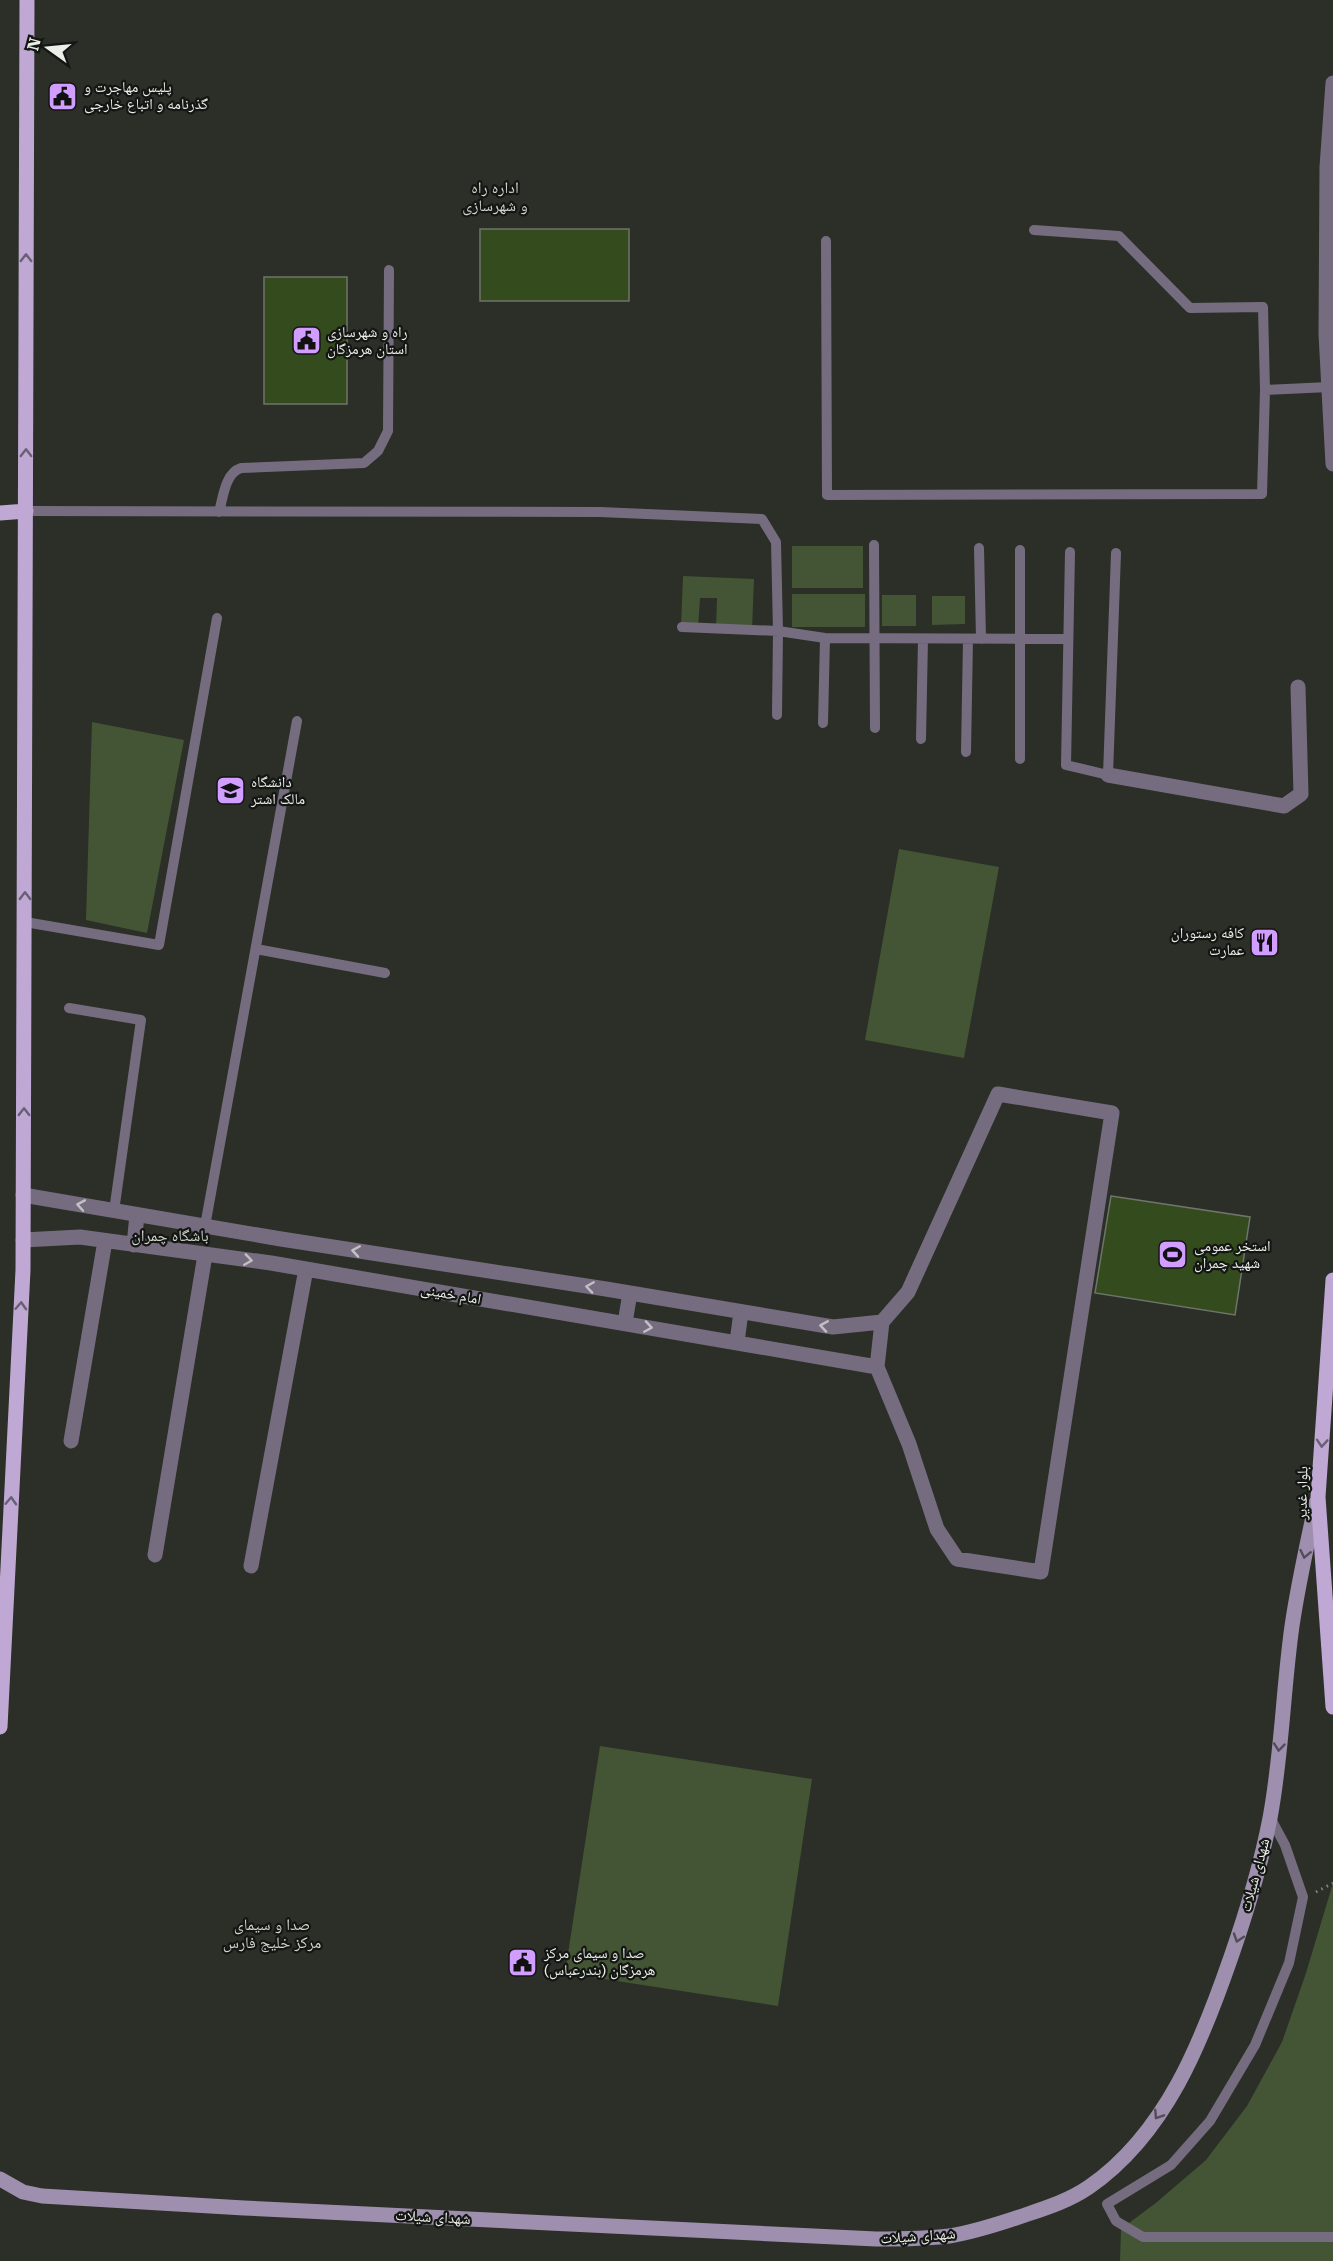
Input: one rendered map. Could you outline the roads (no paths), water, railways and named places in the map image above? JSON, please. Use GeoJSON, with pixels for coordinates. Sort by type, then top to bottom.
{"type":"FeatureCollection","features":[{"type":"Feature","properties":{"kind":"main road"},"geometry":{"type":"LineString","coordinates":[[0,1727],[23,1240],[27,0]]}},
{"type":"Feature","properties":{"kind":"main road"},"geometry":{"type":"LineString","coordinates":[[0,513],[26,511]]}},
{"type":"Feature","properties":{"kind":"main road","name":"بلوار غدیر"},"geometry":{"type":"LineString","coordinates":[[1333,1280],[1318,1497],[1333,1707]]}},
{"type":"Feature","properties":{"kind":"main road","name":"شهدای شیلات"},"geometry":{"type":"LineString","coordinates":[[0,2179],[23,2192],[42,2196],[876,2239],[948,2236],[980,2229],[1059,2203],[1089,2187],[1131,2148],[1155,2120],[1203,2034],[1217,1998],[1247,1906],[1270,1817],[1292,1627],[1318,1497]]}},
{"type":"Feature","properties":{"kind":"street"},"geometry":{"type":"LineString","coordinates":[[1333,83],[1327,166],[1326,334],[1333,464]]}},
{"type":"Feature","properties":{"kind":"street"},"geometry":{"type":"LineString","coordinates":[[1108,774],[1284,806],[1301,794],[1298,687]]}},
{"type":"Feature","properties":{"kind":"street"},"geometry":{"type":"LineString","coordinates":[[998,1094],[1112,1113],[1041,1572],[957,1559],[937,1529],[909,1444],[878,1367],[882,1323],[908,1292],[998,1094]]}},
{"type":"Feature","properties":{"kind":"street"},"geometry":{"type":"LineString","coordinates":[[23,1195],[281,1239],[833,1327],[882,1323]]}},
{"type":"Feature","properties":{"kind":"street"},"geometry":{"type":"LineString","coordinates":[[134,1245],[137,1215]]}},
{"type":"Feature","properties":{"kind":"street","name":"امام خمینی"},"geometry":{"type":"LineString","coordinates":[[23,1240],[80,1237],[277,1264],[878,1367]]}},
{"type":"Feature","properties":{"kind":"street"},"geometry":{"type":"LineString","coordinates":[[277,1264],[281,1239]]}},
{"type":"Feature","properties":{"kind":"street"},"geometry":{"type":"LineString","coordinates":[[71,1441],[105,1241]]}},
{"type":"Feature","properties":{"kind":"street"},"geometry":{"type":"LineString","coordinates":[[155,1555],[205,1255]]}},
{"type":"Feature","properties":{"kind":"street"},"geometry":{"type":"LineString","coordinates":[[389,1284],[393,1257]]}},
{"type":"Feature","properties":{"kind":"street"},"geometry":{"type":"LineString","coordinates":[[251,1566],[306,1269]]}},
{"type":"Feature","properties":{"kind":"street"},"geometry":{"type":"LineString","coordinates":[[510,1304],[513,1276]]}},
{"type":"Feature","properties":{"kind":"street"},"geometry":{"type":"LineString","coordinates":[[625,1323],[630,1293]]}},
{"type":"Feature","properties":{"kind":"street"},"geometry":{"type":"LineString","coordinates":[[737,1342],[741,1312]]}},
{"type":"Feature","properties":{"kind":"lane"},"geometry":{"type":"LineString","coordinates":[[826,241],[826,495],[1262,494],[1265,390],[1263,308],[1190,308],[1119,236],[1034,230]]}},
{"type":"Feature","properties":{"kind":"lane"},"geometry":{"type":"LineString","coordinates":[[219,513],[233,470],[364,463],[378,451],[388,431],[389,270]]}},
{"type":"Feature","properties":{"kind":"lane"},"geometry":{"type":"LineString","coordinates":[[1265,390],[1329,387]]}},
{"type":"Feature","properties":{"kind":"lane"},"geometry":{"type":"LineString","coordinates":[[26,511],[600,512],[762,519],[776,543],[777,715]]}},
{"type":"Feature","properties":{"kind":"lane"},"geometry":{"type":"LineString","coordinates":[[874,545],[875,728]]}},
{"type":"Feature","properties":{"kind":"lane"},"geometry":{"type":"LineString","coordinates":[[979,548],[981,639]]}},
{"type":"Feature","properties":{"kind":"lane"},"geometry":{"type":"LineString","coordinates":[[1020,550],[1020,759]]}},
{"type":"Feature","properties":{"kind":"lane"},"geometry":{"type":"LineString","coordinates":[[1070,552],[1066,765],[1108,774],[1116,553]]}},
{"type":"Feature","properties":{"kind":"lane"},"geometry":{"type":"LineString","coordinates":[[25,922],[159,945],[217,618]]}},
{"type":"Feature","properties":{"kind":"lane"},"geometry":{"type":"LineString","coordinates":[[682,627],[778,631],[825,638],[1068,639]]}},
{"type":"Feature","properties":{"kind":"lane"},"geometry":{"type":"LineString","coordinates":[[823,723],[825,638]]}},
{"type":"Feature","properties":{"kind":"lane"},"geometry":{"type":"LineString","coordinates":[[921,740],[923,639]]}},
{"type":"Feature","properties":{"kind":"lane"},"geometry":{"type":"LineString","coordinates":[[966,752],[968,639]]}},
{"type":"Feature","properties":{"kind":"lane"},"geometry":{"type":"LineString","coordinates":[[206,1226],[297,721]]}},
{"type":"Feature","properties":{"kind":"lane"},"geometry":{"type":"LineString","coordinates":[[256,950],[385,973]]}},
{"type":"Feature","properties":{"kind":"lane"},"geometry":{"type":"LineString","coordinates":[[69,1008],[141,1020],[114,1211]]}},
{"type":"Feature","properties":{"kind":"lane"},"geometry":{"type":"LineString","coordinates":[[1270,1817],[1285,1845],[1303,1897],[1289,1963],[1255,2045],[1210,2121],[1171,2166],[1107,2204],[1116,2221],[1143,2237],[1333,2237]]}},
{"type":"Feature","properties":{"kind":"place","name":"پلیس مهاجرت و گذرنامه و اتباع خارجى"},"geometry":{"type":"Point","coordinates":[63,96]}},
{"type":"Feature","properties":{"kind":"place","name":"راه و شهرسازی استان هرمزگان"},"geometry":{"type":"Point","coordinates":[306,341]}},
{"type":"Feature","properties":{"kind":"place","name":"دانشگاه مالک اشتر"},"geometry":{"type":"Point","coordinates":[230,791]}},
{"type":"Feature","properties":{"kind":"place","name":"کافه رستوران عمارت"},"geometry":{"type":"Point","coordinates":[1265,942]}},
{"type":"Feature","properties":{"kind":"place","name":"استخر عمومی شهید چمران"},"geometry":{"type":"Point","coordinates":[1173,1255]}},
{"type":"Feature","properties":{"kind":"place","name":"صدا و سیمای مرکز هرمزگان (بندرعباس)"},"geometry":{"type":"Point","coordinates":[523,1962]}},
{"type":"Feature","properties":{"kind":"district","name":"اداره راه و شهرسازی"},"geometry":{"type":"Point","coordinates":[495,196]}},
{"type":"Feature","properties":{"kind":"district","name":"باشگاه چمران"},"geometry":{"type":"Point","coordinates":[170,1235]}},
{"type":"Feature","properties":{"kind":"district","name":"صدا و سیمای مرکز خلیج فارس"},"geometry":{"type":"Point","coordinates":[272,1933]}}]}
